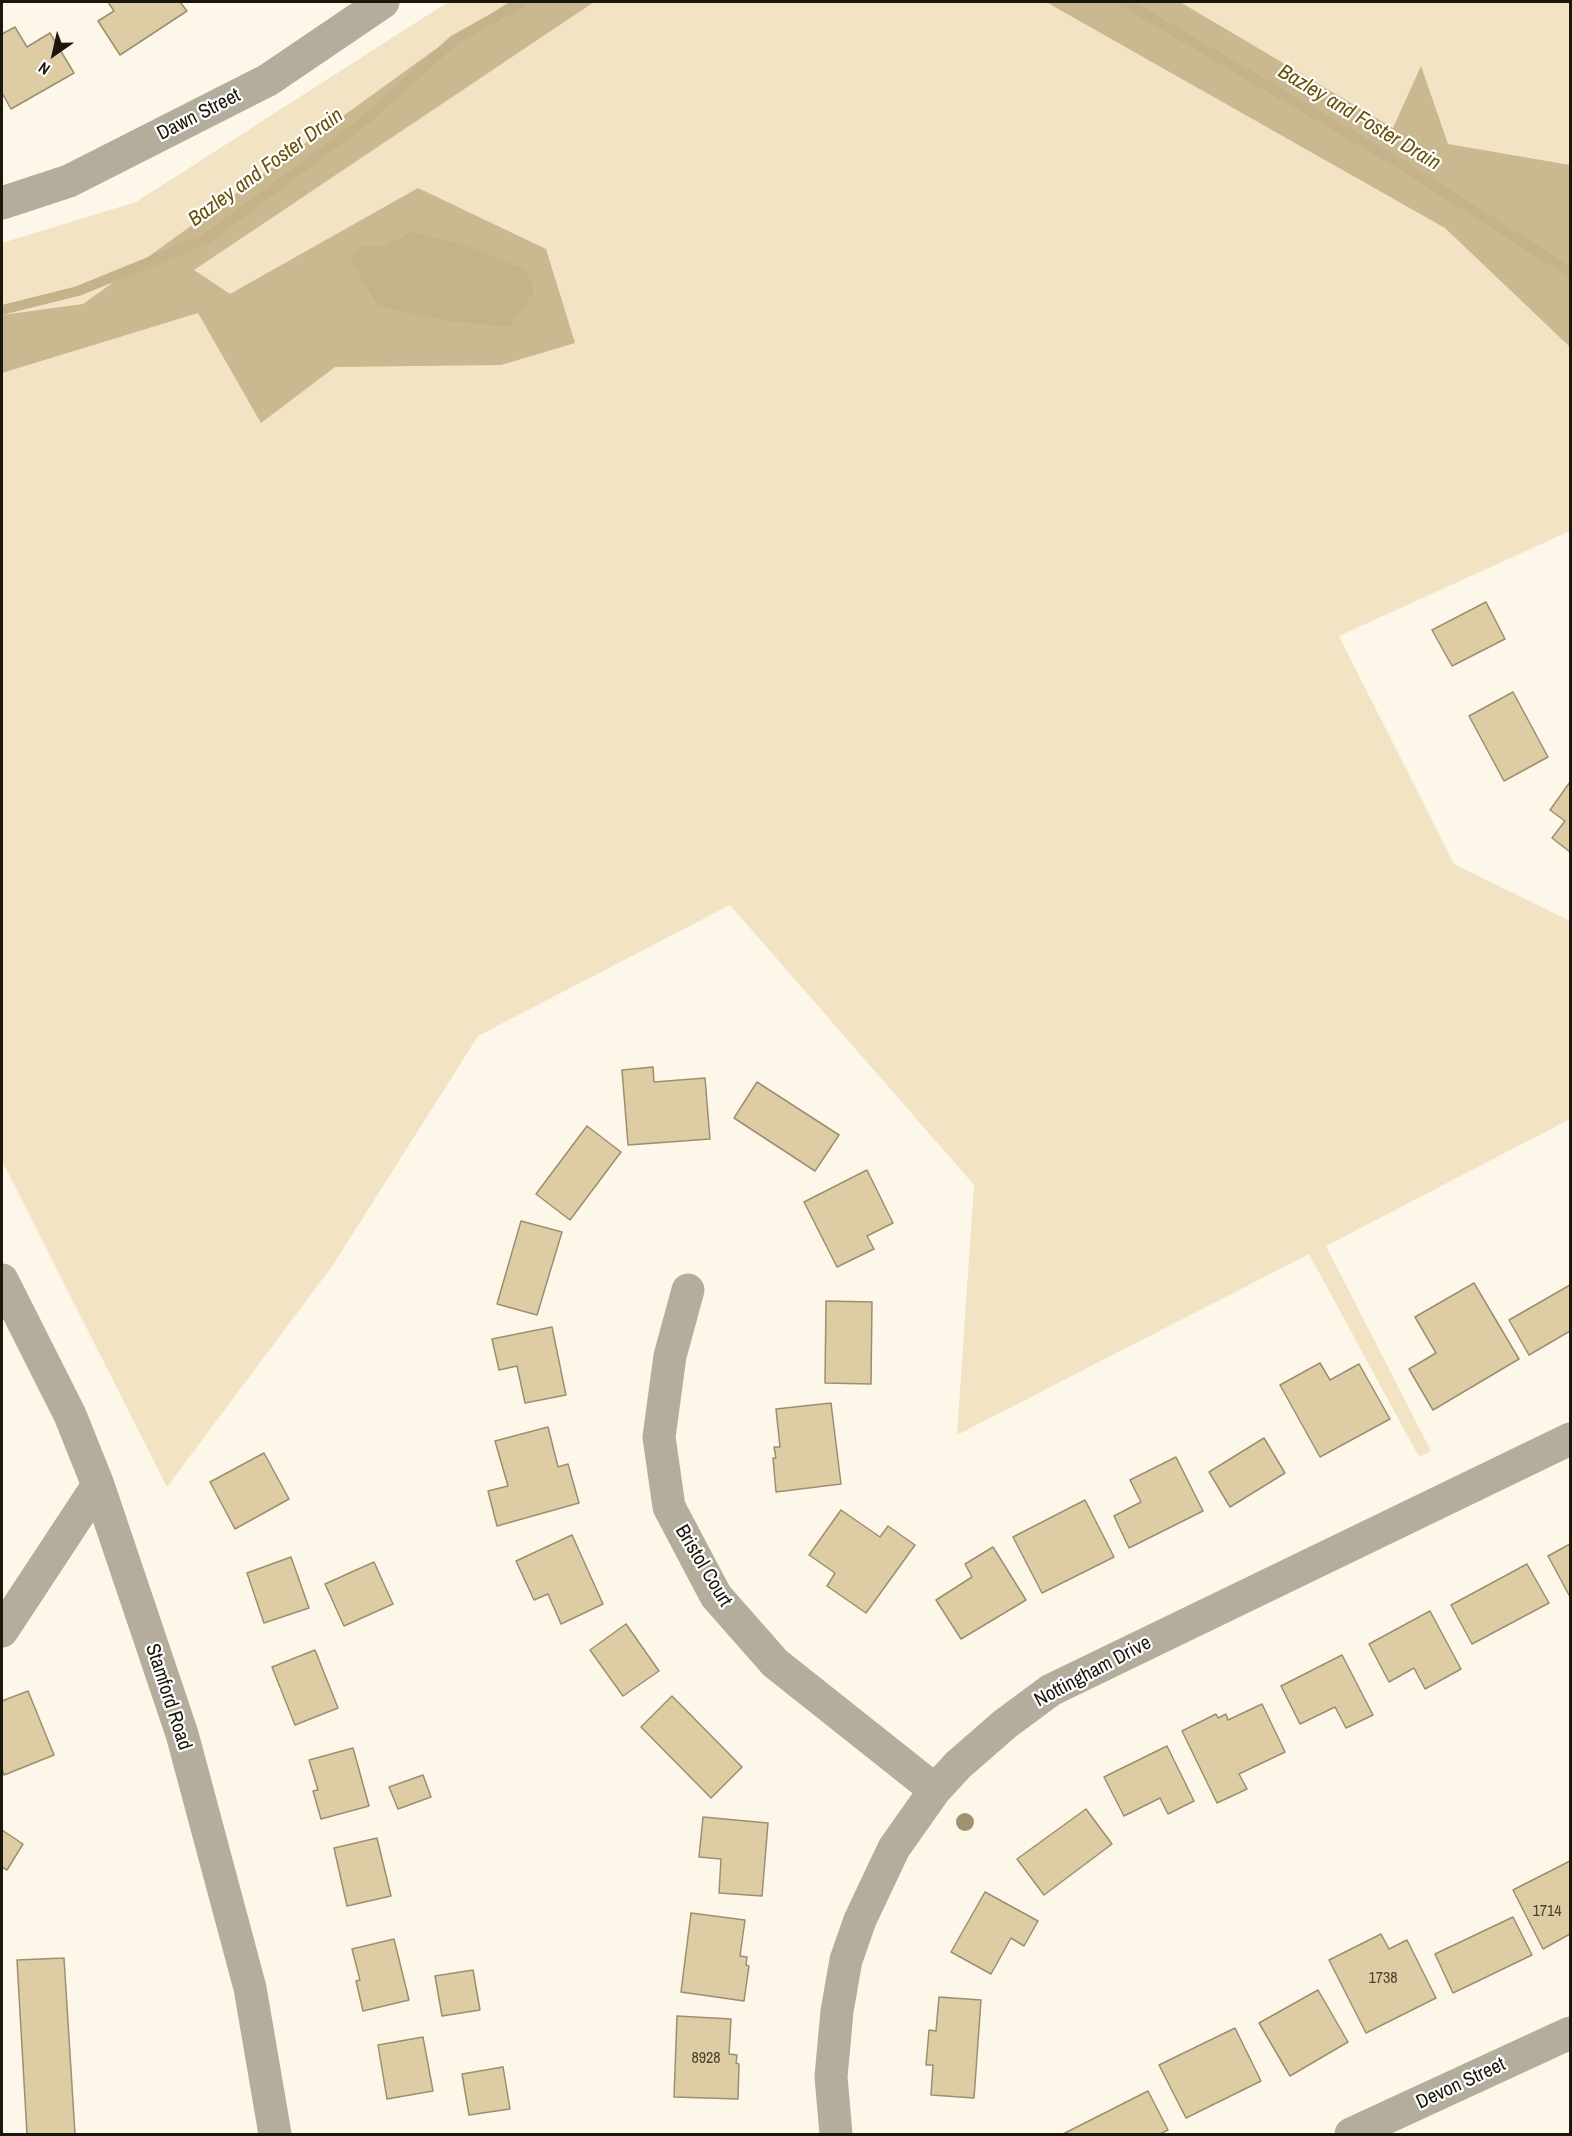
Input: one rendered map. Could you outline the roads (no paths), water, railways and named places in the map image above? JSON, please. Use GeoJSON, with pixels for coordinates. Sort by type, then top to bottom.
{"type":"FeatureCollection","features":[{"type":"Feature","properties":{"kind":"street","name":"Dawn Street"},"geometry":{"type":"LineString","coordinates":[[2,203],[69,181],[268,80],[383,2]]}},
{"type":"Feature","properties":{"kind":"street","name":"Stamford Road"},"geometry":{"type":"LineString","coordinates":[[2,1280],[69,1415],[98,1485],[188,1757],[250,1989],[275,2134]]}},
{"type":"Feature","properties":{"kind":"street","name":"Bristol Court"},"geometry":{"type":"LineString","coordinates":[[688,1290],[670,1356],[659,1437],[669,1507],[716,1596],[775,1663],[935,1790]]}},
{"type":"Feature","properties":{"kind":"street","name":"Nottingham Drive"},"geometry":{"type":"LineString","coordinates":[[836,2134],[831,2077],[837,2010],[846,1960],[860,1920],[894,1848],[935,1790],[958,1765],[1005,1724],[1051,1690],[1570,1439]]}},
{"type":"Feature","properties":{"kind":"street"},"geometry":{"type":"LineString","coordinates":[[2,1631],[98,1485]]}},
{"type":"Feature","properties":{"kind":"street","name":"Devon Street"},"geometry":{"type":"LineString","coordinates":[[1351,2134],[1570,2033]]}},
{"type":"Feature","properties":{"kind":"waterway","name":"Bazley and Foster Drain"},"geometry":{"type":"LineString","coordinates":[[2,310],[78,291],[206,239],[363,122],[454,40],[522,2]]}},
{"type":"Feature","properties":{"kind":"waterway","name":"Bazley and Foster Drain"},"geometry":{"type":"LineString","coordinates":[[1124,2],[1397,162],[1570,272]]}}]}
